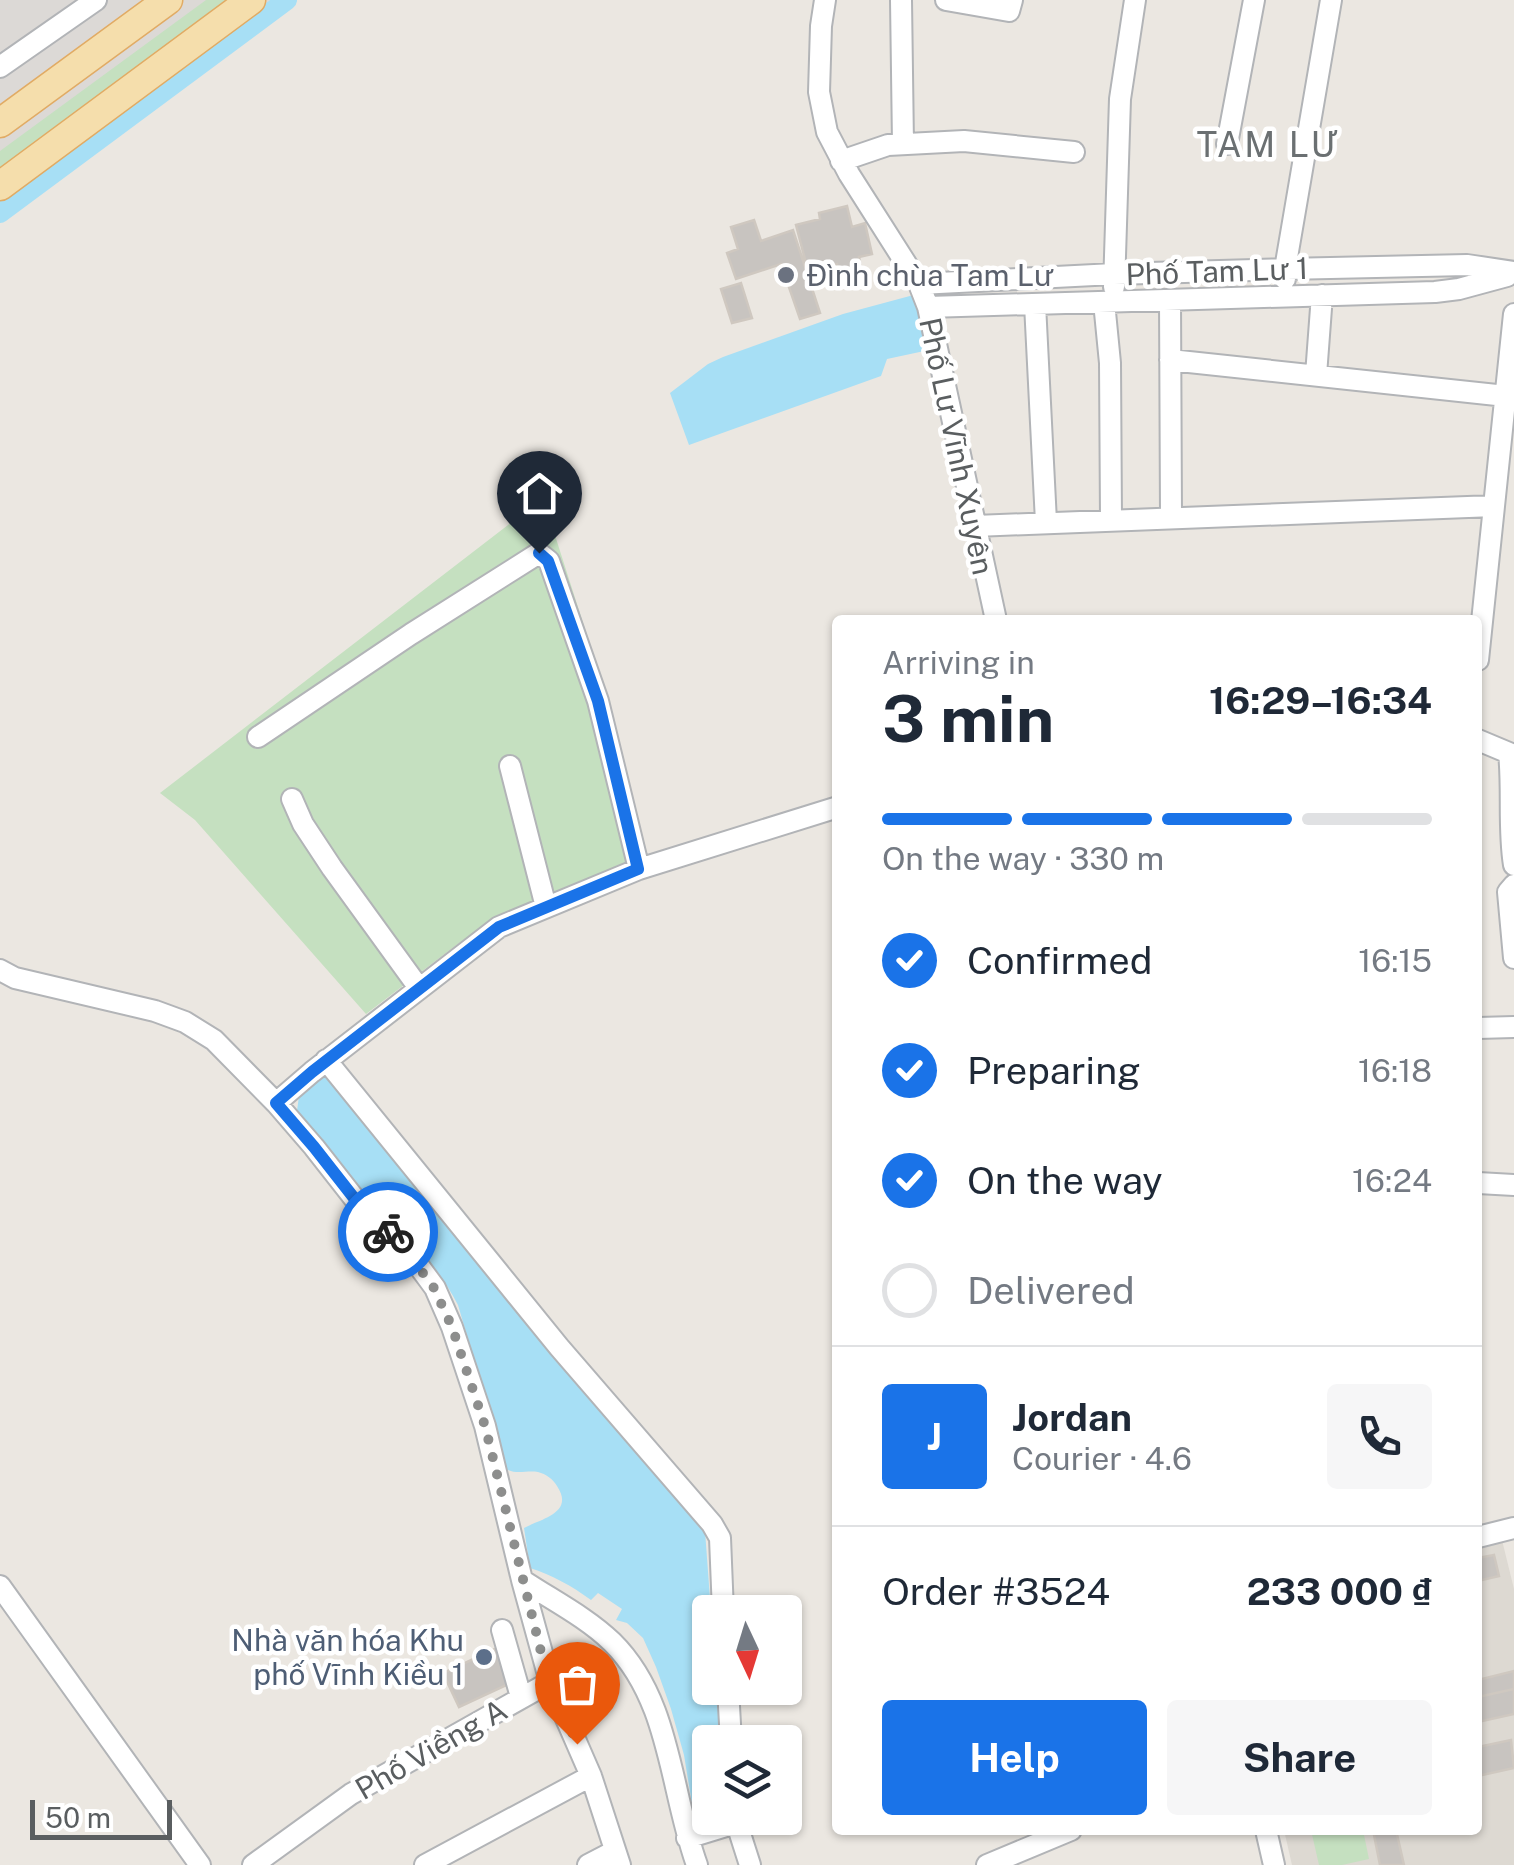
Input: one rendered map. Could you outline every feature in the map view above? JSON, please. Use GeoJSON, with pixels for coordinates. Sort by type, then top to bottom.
{"type":"FeatureCollection","features":[{"type":"Feature","properties":{"kind":"main road"},"geometry":{"type":"LineString","coordinates":[[0,123],[168,0]]}},
{"type":"Feature","properties":{"kind":"main road"},"geometry":{"type":"LineString","coordinates":[[0,186],[250,0]]}},
{"type":"Feature","properties":{"kind":"street"},"geometry":{"type":"LineString","coordinates":[[0,67],[96,0]]}},
{"type":"Feature","properties":{"kind":"street","name":"Phố Lư Vĩnh Xuyên"},"geometry":{"type":"LineString","coordinates":[[825,0],[819,92],[826,132],[919,284],[928,307],[995,615]]}},
{"type":"Feature","properties":{"kind":"street"},"geometry":{"type":"LineString","coordinates":[[902,0],[903,144]]}},
{"type":"Feature","properties":{"kind":"street"},"geometry":{"type":"LineString","coordinates":[[946,0],[1009,11],[1012,0]]}},
{"type":"Feature","properties":{"kind":"street"},"geometry":{"type":"LineString","coordinates":[[1112,519],[1109,302],[1114,274],[1120,100],[1135,0]]}},
{"type":"Feature","properties":{"kind":"street"},"geometry":{"type":"LineString","coordinates":[[1228,144],[1254,0]]}},
{"type":"Feature","properties":{"kind":"street"},"geometry":{"type":"LineString","coordinates":[[1286,296],[1285,269],[1330,0]]}},
{"type":"Feature","properties":{"kind":"street"},"geometry":{"type":"LineString","coordinates":[[842,161],[888,145],[964,141],[1074,152]]}},
{"type":"Feature","properties":{"kind":"street","name":"Phố Tam Lư 1"},"geometry":{"type":"LineString","coordinates":[[919,284],[1285,269],[1467,266],[1514,273]]}},
{"type":"Feature","properties":{"kind":"street","name":"Phố Tam Lư 1"},"geometry":{"type":"LineString","coordinates":[[928,307],[1434,292],[1514,273]]}},
{"type":"Feature","properties":{"kind":"street"},"geometry":{"type":"LineString","coordinates":[[1316,375],[1322,295]]}},
{"type":"Feature","properties":{"kind":"street"},"geometry":{"type":"LineString","coordinates":[[1170,300],[1171,516]]}},
{"type":"Feature","properties":{"kind":"street"},"geometry":{"type":"LineString","coordinates":[[1035,304],[1046,522]]}},
{"type":"Feature","properties":{"kind":"street"},"geometry":{"type":"LineString","coordinates":[[1482,622],[1514,314]]}},
{"type":"Feature","properties":{"kind":"street"},"geometry":{"type":"LineString","coordinates":[[1170,360],[1506,396]]}},
{"type":"Feature","properties":{"kind":"street"},"geometry":{"type":"LineString","coordinates":[[975,526],[1494,506]]}},
{"type":"Feature","properties":{"kind":"street"},"geometry":{"type":"LineString","coordinates":[[258,737],[539,553],[548,561],[598,701],[638,869]]}},
{"type":"Feature","properties":{"kind":"street"},"geometry":{"type":"LineString","coordinates":[[1482,742],[1509,753],[1514,865]]}},
{"type":"Feature","properties":{"kind":"street"},"geometry":{"type":"LineString","coordinates":[[510,766],[546,907]]}},
{"type":"Feature","properties":{"kind":"street"},"geometry":{"type":"LineString","coordinates":[[292,799],[303,824],[332,868],[419,988]]}},
{"type":"Feature","properties":{"kind":"street"},"geometry":{"type":"LineString","coordinates":[[276,1103],[499,927],[638,869],[832,809]]}},
{"type":"Feature","properties":{"kind":"street"},"geometry":{"type":"LineString","coordinates":[[1514,885],[1508,892],[1514,958]]}},
{"type":"Feature","properties":{"kind":"street"},"geometry":{"type":"LineString","coordinates":[[0,970],[15,978],[155,1010],[214,1040],[276,1103],[354,1198],[406,1250],[434,1288],[452,1327],[485,1426],[550,1682],[591,1776],[618,1858],[588,1865]]}},
{"type":"Feature","properties":{"kind":"street"},"geometry":{"type":"LineString","coordinates":[[1482,1027],[1514,1027]]}},
{"type":"Feature","properties":{"kind":"street"},"geometry":{"type":"LineString","coordinates":[[319,1066],[712,1524],[720,1538],[722,1595]]}},
{"type":"Feature","properties":{"kind":"street"},"geometry":{"type":"LineString","coordinates":[[1482,1184],[1514,1185]]}},
{"type":"Feature","properties":{"kind":"street"},"geometry":{"type":"LineString","coordinates":[[1482,1536],[1513,1530]]}},
{"type":"Feature","properties":{"kind":"street"},"geometry":{"type":"LineString","coordinates":[[522,1580],[610,1641],[644,1682],[660,1724],[697,1865]]}},
{"type":"Feature","properties":{"kind":"street"},"geometry":{"type":"LineString","coordinates":[[0,1586],[200,1865]]}},
{"type":"Feature","properties":{"kind":"street"},"geometry":{"type":"LineString","coordinates":[[502,1630],[521,1698]]}},
{"type":"Feature","properties":{"kind":"street","name":"Phố Viềng A"},"geometry":{"type":"LineString","coordinates":[[253,1865],[350,1794],[550,1682]]}},
{"type":"Feature","properties":{"kind":"street"},"geometry":{"type":"LineString","coordinates":[[425,1865],[591,1776]]}},
{"type":"Feature","properties":{"kind":"street"},"geometry":{"type":"LineString","coordinates":[[687,1838],[695,1835]]}},
{"type":"Feature","properties":{"kind":"street"},"geometry":{"type":"LineString","coordinates":[[741,1835],[750,1865]]}},
{"type":"Feature","properties":{"kind":"street"},"geometry":{"type":"LineString","coordinates":[[987,1865],[1058,1835]]}},
{"type":"Feature","properties":{"kind":"street"},"geometry":{"type":"LineString","coordinates":[[1267,1835],[1270,1863]]}},
{"type":"Feature","properties":{"kind":"shaded area"},"geometry":{"type":"Polygon","coordinates":[[[0,0],[278,0],[0,210],[0,0]]]}},
{"type":"Feature","properties":{"kind":"shaded area"},"geometry":{"type":"Polygon","coordinates":[[[1501,1536],[1514,1589],[1514,1865],[1292,1865],[1285,1835],[1482,1835],[1482,1542],[1501,1536]]]}},
{"type":"Feature","properties":{"kind":"green space"},"geometry":{"type":"Polygon","coordinates":[[[206,0],[230,0],[0,169],[0,151],[206,0]]]}},
{"type":"Feature","properties":{"kind":"green space"},"geometry":{"type":"Polygon","coordinates":[[[543,498],[603,685],[648,857],[509,914],[463,940],[366,1014],[195,820],[160,793],[543,498]]]}},
{"type":"Feature","properties":{"kind":"green space"},"geometry":{"type":"Polygon","coordinates":[[[1312,1835],[1364,1835],[1369,1859],[1319,1865],[1312,1835]]]}},
{"type":"Feature","properties":{"kind":"water"},"geometry":{"type":"Polygon","coordinates":[[[921,293],[929,350],[887,359],[881,376],[689,445],[670,393],[708,364],[843,314],[921,293]]]}},
{"type":"Feature","properties":{"kind":"water"},"geometry":{"type":"Polygon","coordinates":[[[325,1073],[705,1531],[710,1595],[692,1595],[692,1705],[718,1705],[719,1725],[692,1725],[692,1804],[671,1709],[643,1638],[627,1623],[616,1620],[622,1609],[598,1593],[591,1600],[562,1581],[530,1568],[524,1528],[554,1514],[562,1503],[561,1495],[544,1474],[506,1469],[458,1305],[449,1288],[344,1173],[297,1111],[299,1096],[325,1073]]]}},
{"type":"Feature","properties":{"kind":"building"},"geometry":{"type":"Polygon","coordinates":[[[847,206],[852,227],[865,223],[872,254],[859,257],[863,276],[842,281],[837,264],[808,271],[796,225],[820,219],[819,213],[847,206]]]}},
{"type":"Feature","properties":{"kind":"building"},"geometry":{"type":"Polygon","coordinates":[[[754,220],[761,241],[793,230],[820,313],[800,319],[781,264],[736,279],[727,253],[738,249],[731,227],[754,220]]]}},
{"type":"Feature","properties":{"kind":"building"},"geometry":{"type":"Polygon","coordinates":[[[741,283],[752,318],[732,323],[721,289],[741,283]]]}},
{"type":"Feature","properties":{"kind":"building"},"geometry":{"type":"Polygon","coordinates":[[[1494,1555],[1499,1576],[1482,1580],[1482,1557],[1494,1555]]]}},
{"type":"Feature","properties":{"kind":"building"},"geometry":{"type":"Polygon","coordinates":[[[495,1649],[511,1683],[459,1707],[443,1673],[495,1649]]]}},
{"type":"Feature","properties":{"kind":"building"},"geometry":{"type":"Polygon","coordinates":[[[1514,1671],[1514,1689],[1482,1696],[1482,1679],[1514,1671]]]}},
{"type":"Feature","properties":{"kind":"building"},"geometry":{"type":"Polygon","coordinates":[[[1514,1689],[1514,1714],[1482,1721],[1482,1696],[1514,1689]]]}},
{"type":"Feature","properties":{"kind":"building"},"geometry":{"type":"Polygon","coordinates":[[[1511,1740],[1514,1768],[1482,1775],[1482,1746],[1511,1740]]]}},
{"type":"Feature","properties":{"kind":"building"},"geometry":{"type":"Polygon","coordinates":[[[1374,1835],[1397,1835],[1404,1865],[1380,1865],[1374,1835]]]}},
{"type":"Feature","properties":{"kind":"waterway"},"geometry":{"type":"LineString","coordinates":[[0,213],[287,0]]}},
{"type":"Feature","properties":{"kind":"way so far"},"geometry":{"type":"LineString","coordinates":[[388,1232],[434,1288],[452,1327],[485,1426],[544,1664],[577,1744]]}},
{"type":"Feature","properties":{"kind":"place","name":"Đình chùa Tam Lư"},"geometry":{"type":"Point","coordinates":[786,275]}},
{"type":"Feature","properties":{"kind":"place","name":"Nhà văn hóa Khu phố Vĩnh Kiều 1"},"geometry":{"type":"Point","coordinates":[484,1657]}},
{"type":"Feature","properties":{"kind":"district","name":"TAM LƯ"},"geometry":{"type":"Point","coordinates":[1269,144]}},
{"type":"Feature","properties":{"kind":"route"},"geometry":{"type":"LineString","coordinates":[[388,1232],[354,1198],[276,1103],[499,927],[638,869],[598,701],[548,561],[539,553]]}}]}
